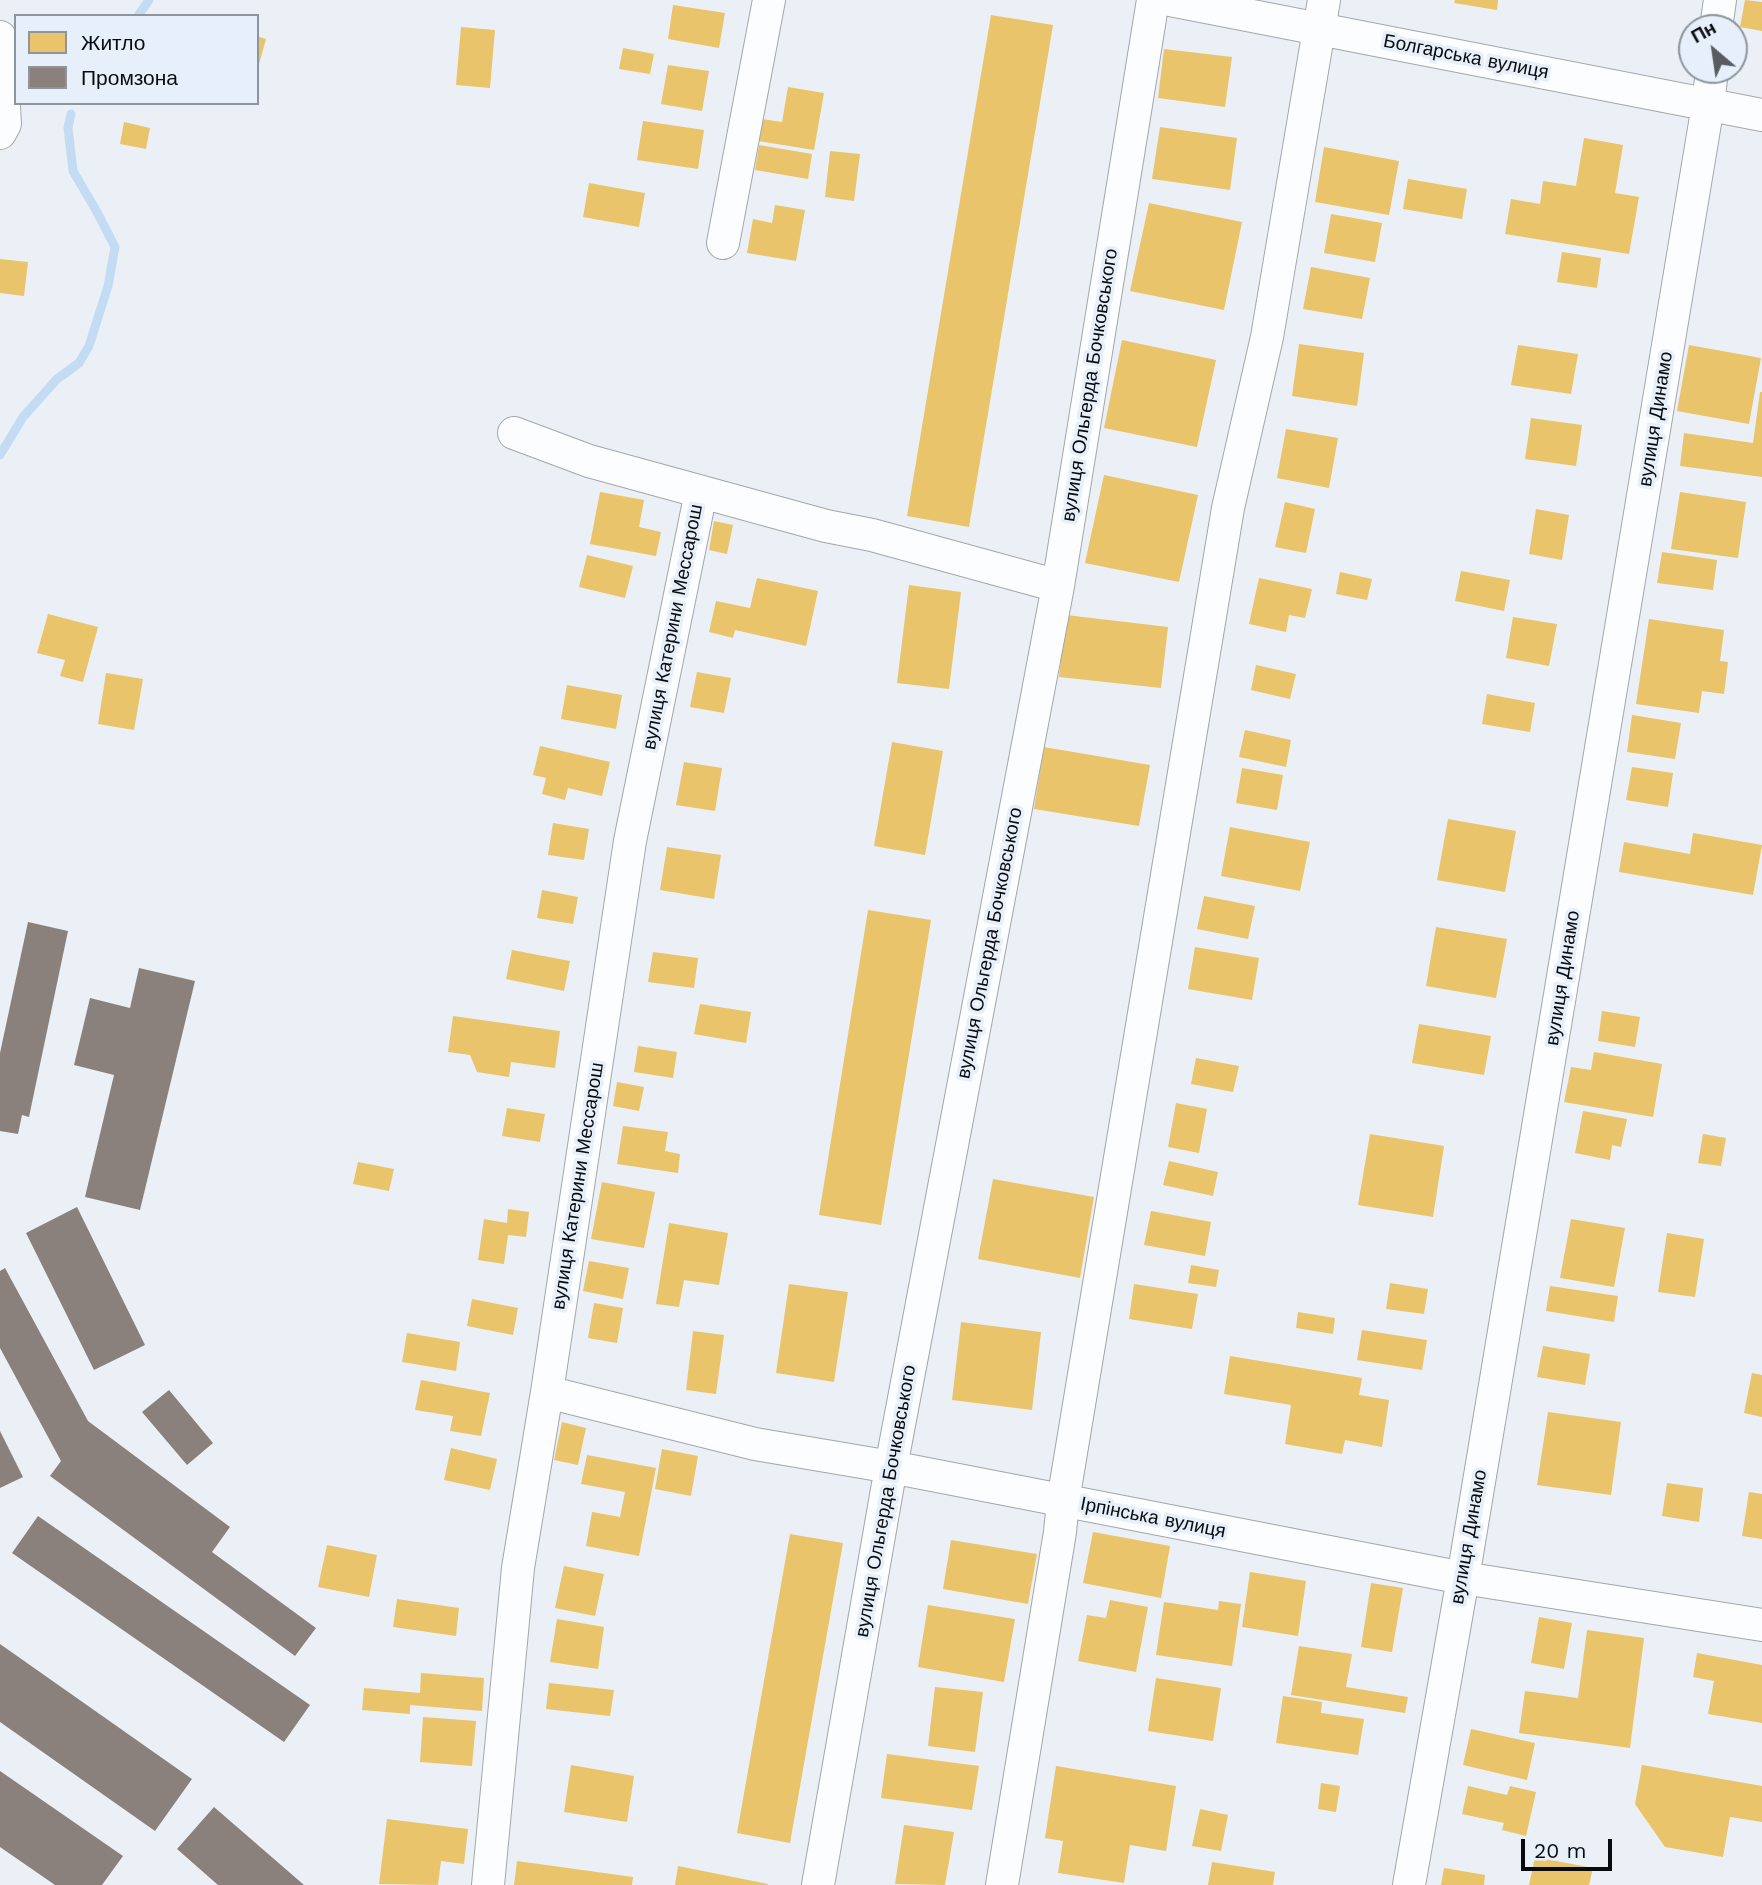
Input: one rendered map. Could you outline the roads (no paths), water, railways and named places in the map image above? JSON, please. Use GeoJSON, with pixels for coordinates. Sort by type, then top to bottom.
{"type":"FeatureCollection","features":[{"type":"Feature","properties":{"kind":"street"},"geometry":{"type":"LineString","coordinates":[[723,243],[769,0]]}},
{"type":"Feature","properties":{"kind":"street","name":"вулиця Ольгерда Бочковського"},"geometry":{"type":"LineString","coordinates":[[818,1885],[891,1467],[1058,586],[1153,0]]}},
{"type":"Feature","properties":{"kind":"street","name":"Болгарська вулиця"},"geometry":{"type":"LineString","coordinates":[[1170,0],[1322,14],[1762,116]]}},
{"type":"Feature","properties":{"kind":"street"},"geometry":{"type":"LineString","coordinates":[[1002,1885],[1228,508],[1267,337],[1322,14]]}},
{"type":"Feature","properties":{"kind":"street"},"geometry":{"type":"LineString","coordinates":[[0,37],[5,124],[0,133]]}},
{"type":"Feature","properties":{"kind":"street","name":"вулиця Динамо"},"geometry":{"type":"LineString","coordinates":[[1409,1885],[1463,1577],[1710,84]]}},
{"type":"Feature","properties":{"kind":"street","name":"вулиця Катерини Мессарош"},"geometry":{"type":"LineString","coordinates":[[514,433],[589,461],[1058,586]]}},
{"type":"Feature","properties":{"kind":"street","name":"вулиця Катерини Мессарош"},"geometry":{"type":"LineString","coordinates":[[488,1885],[518,1567],[630,842],[701,492]]}},
{"type":"Feature","properties":{"kind":"street","name":"Ірпінська вулиця"},"geometry":{"type":"LineString","coordinates":[[547,1392],[755,1444],[891,1467],[1463,1577],[1762,1625]]}},
{"type":"Feature","properties":{"kind":"waterway"},"geometry":{"type":"LineString","coordinates":[[139,14],[149,0]]}},
{"type":"Feature","properties":{"kind":"waterway"},"geometry":{"type":"LineString","coordinates":[[0,455],[23,417],[57,379],[79,363],[89,346],[108,286],[115,247],[73,171],[68,128],[71,114]]}}]}
